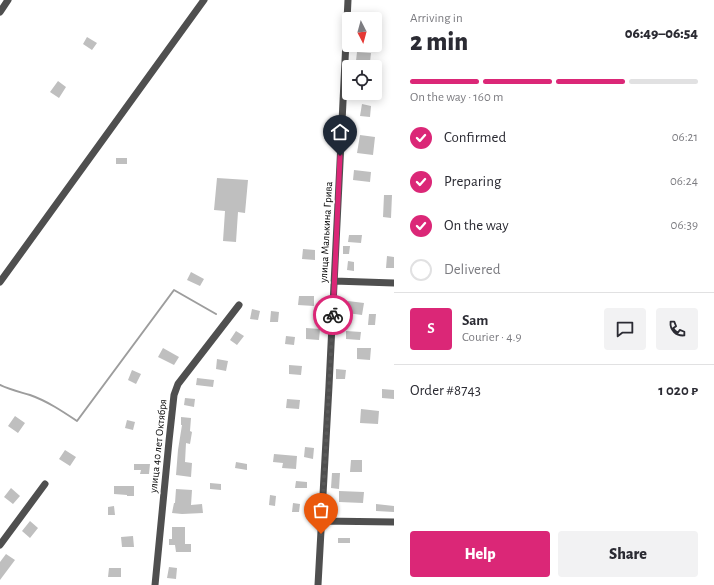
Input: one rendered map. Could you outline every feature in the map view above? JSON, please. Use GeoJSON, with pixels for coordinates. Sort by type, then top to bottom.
{"type":"FeatureCollection","features":[{"type":"Feature","properties":{"kind":"street"},"geometry":{"type":"LineString","coordinates":[[0,12],[8,0]]}},
{"type":"Feature","properties":{"kind":"street"},"geometry":{"type":"LineString","coordinates":[[0,282],[204,0]]}},
{"type":"Feature","properties":{"kind":"street","name":"улица Малькина Грива"},"geometry":{"type":"LineString","coordinates":[[318,585],[348,0]]}},
{"type":"Feature","properties":{"kind":"street"},"geometry":{"type":"LineString","coordinates":[[334,281],[394,283]]}},
{"type":"Feature","properties":{"kind":"street","name":"улица 40 лет Октября"},"geometry":{"type":"LineString","coordinates":[[155,585],[174,395],[178,384],[239,305]]}},
{"type":"Feature","properties":{"kind":"street"},"geometry":{"type":"LineString","coordinates":[[0,544],[45,484]]}},
{"type":"Feature","properties":{"kind":"street"},"geometry":{"type":"LineString","coordinates":[[322,521],[394,522]]}},
{"type":"Feature","properties":{"kind":"building"},"geometry":{"type":"Polygon","coordinates":[[[87,37],[97,43],[92,50],[83,44],[87,37]]]}},
{"type":"Feature","properties":{"kind":"building"},"geometry":{"type":"Polygon","coordinates":[[[357,52],[371,53],[370,60],[356,60],[357,52]]]}},
{"type":"Feature","properties":{"kind":"building"},"geometry":{"type":"Polygon","coordinates":[[[58,81],[66,87],[59,98],[50,92],[58,81]]]}},
{"type":"Feature","properties":{"kind":"building"},"geometry":{"type":"Polygon","coordinates":[[[362,104],[371,106],[370,117],[360,116],[362,104]]]}},
{"type":"Feature","properties":{"kind":"building"},"geometry":{"type":"Polygon","coordinates":[[[360,135],[375,137],[373,155],[357,153],[360,135]]]}},
{"type":"Feature","properties":{"kind":"building"},"geometry":{"type":"Polygon","coordinates":[[[116,158],[127,158],[127,164],[116,164],[116,158]]]}},
{"type":"Feature","properties":{"kind":"building"},"geometry":{"type":"Polygon","coordinates":[[[354,170],[371,172],[370,182],[353,180],[354,170]]]}},
{"type":"Feature","properties":{"kind":"building"},"geometry":{"type":"Polygon","coordinates":[[[217,178],[248,180],[245,213],[238,212],[236,242],[223,241],[225,211],[214,210],[217,178]]]}},
{"type":"Feature","properties":{"kind":"building"},"geometry":{"type":"Polygon","coordinates":[[[384,195],[392,195],[391,218],[383,217],[384,195]]]}},
{"type":"Feature","properties":{"kind":"building"},"geometry":{"type":"Polygon","coordinates":[[[349,235],[362,235],[361,243],[348,242],[349,235]]]}},
{"type":"Feature","properties":{"kind":"building"},"geometry":{"type":"Polygon","coordinates":[[[343,246],[350,246],[349,254],[343,254],[343,246]]]}},
{"type":"Feature","properties":{"kind":"building"},"geometry":{"type":"Polygon","coordinates":[[[303,249],[315,250],[315,260],[302,259],[303,249]]]}},
{"type":"Feature","properties":{"kind":"building"},"geometry":{"type":"Polygon","coordinates":[[[387,256],[394,257],[394,268],[386,268],[387,256]]]}},
{"type":"Feature","properties":{"kind":"building"},"geometry":{"type":"Polygon","coordinates":[[[348,261],[354,262],[354,271],[347,270],[348,261]]]}},
{"type":"Feature","properties":{"kind":"building"},"geometry":{"type":"Polygon","coordinates":[[[191,272],[204,279],[200,286],[187,280],[191,272]]]}},
{"type":"Feature","properties":{"kind":"building"},"geometry":{"type":"Polygon","coordinates":[[[299,296],[314,296],[314,306],[298,305],[299,296]]]}},
{"type":"Feature","properties":{"kind":"building"},"geometry":{"type":"Polygon","coordinates":[[[348,301],[364,303],[362,315],[347,313],[348,301]]]}},
{"type":"Feature","properties":{"kind":"building"},"geometry":{"type":"Polygon","coordinates":[[[252,309],[260,311],[258,320],[250,319],[252,309]]]}},
{"type":"Feature","properties":{"kind":"building"},"geometry":{"type":"Polygon","coordinates":[[[271,311],[279,312],[278,322],[270,322],[271,311]]]}},
{"type":"Feature","properties":{"kind":"building"},"geometry":{"type":"Polygon","coordinates":[[[369,314],[376,314],[375,325],[368,325],[369,314]]]}},
{"type":"Feature","properties":{"kind":"building"},"geometry":{"type":"Polygon","coordinates":[[[306,328],[320,329],[319,340],[306,339],[306,328]]]}},
{"type":"Feature","properties":{"kind":"building"},"geometry":{"type":"Polygon","coordinates":[[[236,331],[244,336],[237,345],[230,340],[236,331]]]}},
{"type":"Feature","properties":{"kind":"building"},"geometry":{"type":"Polygon","coordinates":[[[346,331],[361,332],[360,340],[346,339],[346,331]]]}},
{"type":"Feature","properties":{"kind":"building"},"geometry":{"type":"Polygon","coordinates":[[[286,336],[295,337],[294,345],[285,344],[286,336]]]}},
{"type":"Feature","properties":{"kind":"building"},"geometry":{"type":"Polygon","coordinates":[[[163,348],[179,357],[174,365],[158,357],[163,348]]]}},
{"type":"Feature","properties":{"kind":"building"},"geometry":{"type":"Polygon","coordinates":[[[357,348],[371,348],[370,360],[357,359],[357,348]]]}},
{"type":"Feature","properties":{"kind":"building"},"geometry":{"type":"Polygon","coordinates":[[[217,359],[228,361],[226,371],[216,369],[217,359]]]}},
{"type":"Feature","properties":{"kind":"building"},"geometry":{"type":"Polygon","coordinates":[[[289,365],[302,366],[301,375],[289,374],[289,365]]]}},
{"type":"Feature","properties":{"kind":"building"},"geometry":{"type":"Polygon","coordinates":[[[336,369],[346,370],[345,379],[336,379],[336,369]]]}},
{"type":"Feature","properties":{"kind":"building"},"geometry":{"type":"Polygon","coordinates":[[[132,370],[141,374],[136,384],[128,380],[132,370]]]}},
{"type":"Feature","properties":{"kind":"building"},"geometry":{"type":"Polygon","coordinates":[[[197,378],[214,380],[213,387],[196,385],[197,378]]]}},
{"type":"Feature","properties":{"kind":"building"},"geometry":{"type":"Polygon","coordinates":[[[382,389],[394,390],[394,399],[382,398],[382,389]]]}},
{"type":"Feature","properties":{"kind":"building"},"geometry":{"type":"Polygon","coordinates":[[[185,398],[195,399],[194,407],[184,405],[185,398]]]}},
{"type":"Feature","properties":{"kind":"building"},"geometry":{"type":"Polygon","coordinates":[[[287,399],[300,400],[299,409],[286,408],[287,399]]]}},
{"type":"Feature","properties":{"kind":"building"},"geometry":{"type":"Polygon","coordinates":[[[361,409],[379,411],[378,424],[360,423],[361,409]]]}},
{"type":"Feature","properties":{"kind":"building"},"geometry":{"type":"Polygon","coordinates":[[[15,416],[25,423],[18,433],[8,426],[15,416]]]}},
{"type":"Feature","properties":{"kind":"building"},"geometry":{"type":"Polygon","coordinates":[[[181,417],[191,418],[190,431],[192,432],[190,444],[186,443],[185,462],[192,463],[191,477],[176,475],[182,425],[181,417]]]}},
{"type":"Feature","properties":{"kind":"building"},"geometry":{"type":"Polygon","coordinates":[[[127,420],[135,422],[133,430],[125,428],[127,420]]]}},
{"type":"Feature","properties":{"kind":"building"},"geometry":{"type":"Polygon","coordinates":[[[305,447],[314,448],[313,459],[304,457],[305,447]]]}},
{"type":"Feature","properties":{"kind":"building"},"geometry":{"type":"Polygon","coordinates":[[[65,450],[76,457],[70,466],[59,459],[65,450]]]}},
{"type":"Feature","properties":{"kind":"building"},"geometry":{"type":"Polygon","coordinates":[[[274,454],[297,456],[296,469],[282,468],[283,463],[273,462],[274,454]]]}},
{"type":"Feature","properties":{"kind":"building"},"geometry":{"type":"Polygon","coordinates":[[[351,460],[362,460],[362,472],[350,472],[351,460]]]}},
{"type":"Feature","properties":{"kind":"building"},"geometry":{"type":"Polygon","coordinates":[[[236,462],[247,464],[247,470],[235,468],[236,462]]]}},
{"type":"Feature","properties":{"kind":"building"},"geometry":{"type":"Polygon","coordinates":[[[134,464],[150,464],[149,474],[140,474],[141,470],[134,470],[134,464]]]}},
{"type":"Feature","properties":{"kind":"building"},"geometry":{"type":"Polygon","coordinates":[[[332,473],[340,473],[339,489],[331,488],[332,473]]]}},
{"type":"Feature","properties":{"kind":"building"},"geometry":{"type":"Polygon","coordinates":[[[296,481],[307,482],[307,488],[295,488],[296,481]]]}},
{"type":"Feature","properties":{"kind":"building"},"geometry":{"type":"Polygon","coordinates":[[[210,483],[221,484],[221,490],[210,489],[210,483]]]}},
{"type":"Feature","properties":{"kind":"building"},"geometry":{"type":"Polygon","coordinates":[[[114,486],[134,486],[134,496],[114,494],[114,486]]]}},
{"type":"Feature","properties":{"kind":"building"},"geometry":{"type":"Polygon","coordinates":[[[11,488],[20,496],[13,504],[4,497],[11,488]]]}},
{"type":"Feature","properties":{"kind":"building"},"geometry":{"type":"Polygon","coordinates":[[[176,489],[192,490],[191,505],[202,504],[203,513],[172,513],[175,503],[176,489]]]}},
{"type":"Feature","properties":{"kind":"building"},"geometry":{"type":"Polygon","coordinates":[[[339,491],[364,492],[363,503],[339,502],[339,491]]]}},
{"type":"Feature","properties":{"kind":"building"},"geometry":{"type":"Polygon","coordinates":[[[270,495],[276,496],[275,506],[269,505],[270,495]]]}},
{"type":"Feature","properties":{"kind":"building"},"geometry":{"type":"Polygon","coordinates":[[[293,503],[300,504],[299,512],[292,512],[293,503]]]}},
{"type":"Feature","properties":{"kind":"building"},"geometry":{"type":"Polygon","coordinates":[[[376,504],[394,506],[394,512],[376,511],[376,504]]]}},
{"type":"Feature","properties":{"kind":"building"},"geometry":{"type":"Polygon","coordinates":[[[114,506],[115,515],[108,515],[108,507],[114,506]]]}},
{"type":"Feature","properties":{"kind":"building"},"geometry":{"type":"Polygon","coordinates":[[[30,521],[38,528],[30,538],[22,531],[30,521]]]}},
{"type":"Feature","properties":{"kind":"building"},"geometry":{"type":"Polygon","coordinates":[[[172,527],[185,527],[185,544],[191,544],[191,552],[176,552],[175,545],[169,545],[169,539],[172,539],[172,527]]]}},
{"type":"Feature","properties":{"kind":"building"},"geometry":{"type":"Polygon","coordinates":[[[133,536],[134,547],[122,547],[121,537],[133,536]]]}},
{"type":"Feature","properties":{"kind":"building"},"geometry":{"type":"Polygon","coordinates":[[[338,538],[350,538],[350,543],[338,543],[338,538]]]}},
{"type":"Feature","properties":{"kind":"building"},"geometry":{"type":"Polygon","coordinates":[[[6,554],[15,560],[0,580],[0,562],[6,554]]]}},
{"type":"Feature","properties":{"kind":"building"},"geometry":{"type":"Polygon","coordinates":[[[169,567],[177,568],[176,579],[167,578],[169,567]]]}},
{"type":"Feature","properties":{"kind":"building"},"geometry":{"type":"Polygon","coordinates":[[[109,568],[121,568],[121,577],[108,577],[109,568]]]}},
{"type":"Feature","properties":{"kind":"waterway"},"geometry":{"type":"LineString","coordinates":[[0,385],[42,400],[77,421],[174,290],[216,314]]}},
{"type":"Feature","properties":{"kind":"way so far"},"geometry":{"type":"LineString","coordinates":[[321,534],[333,315]]}},
{"type":"Feature","properties":{"kind":"route"},"geometry":{"type":"LineString","coordinates":[[333,315],[340,156]]}}]}
